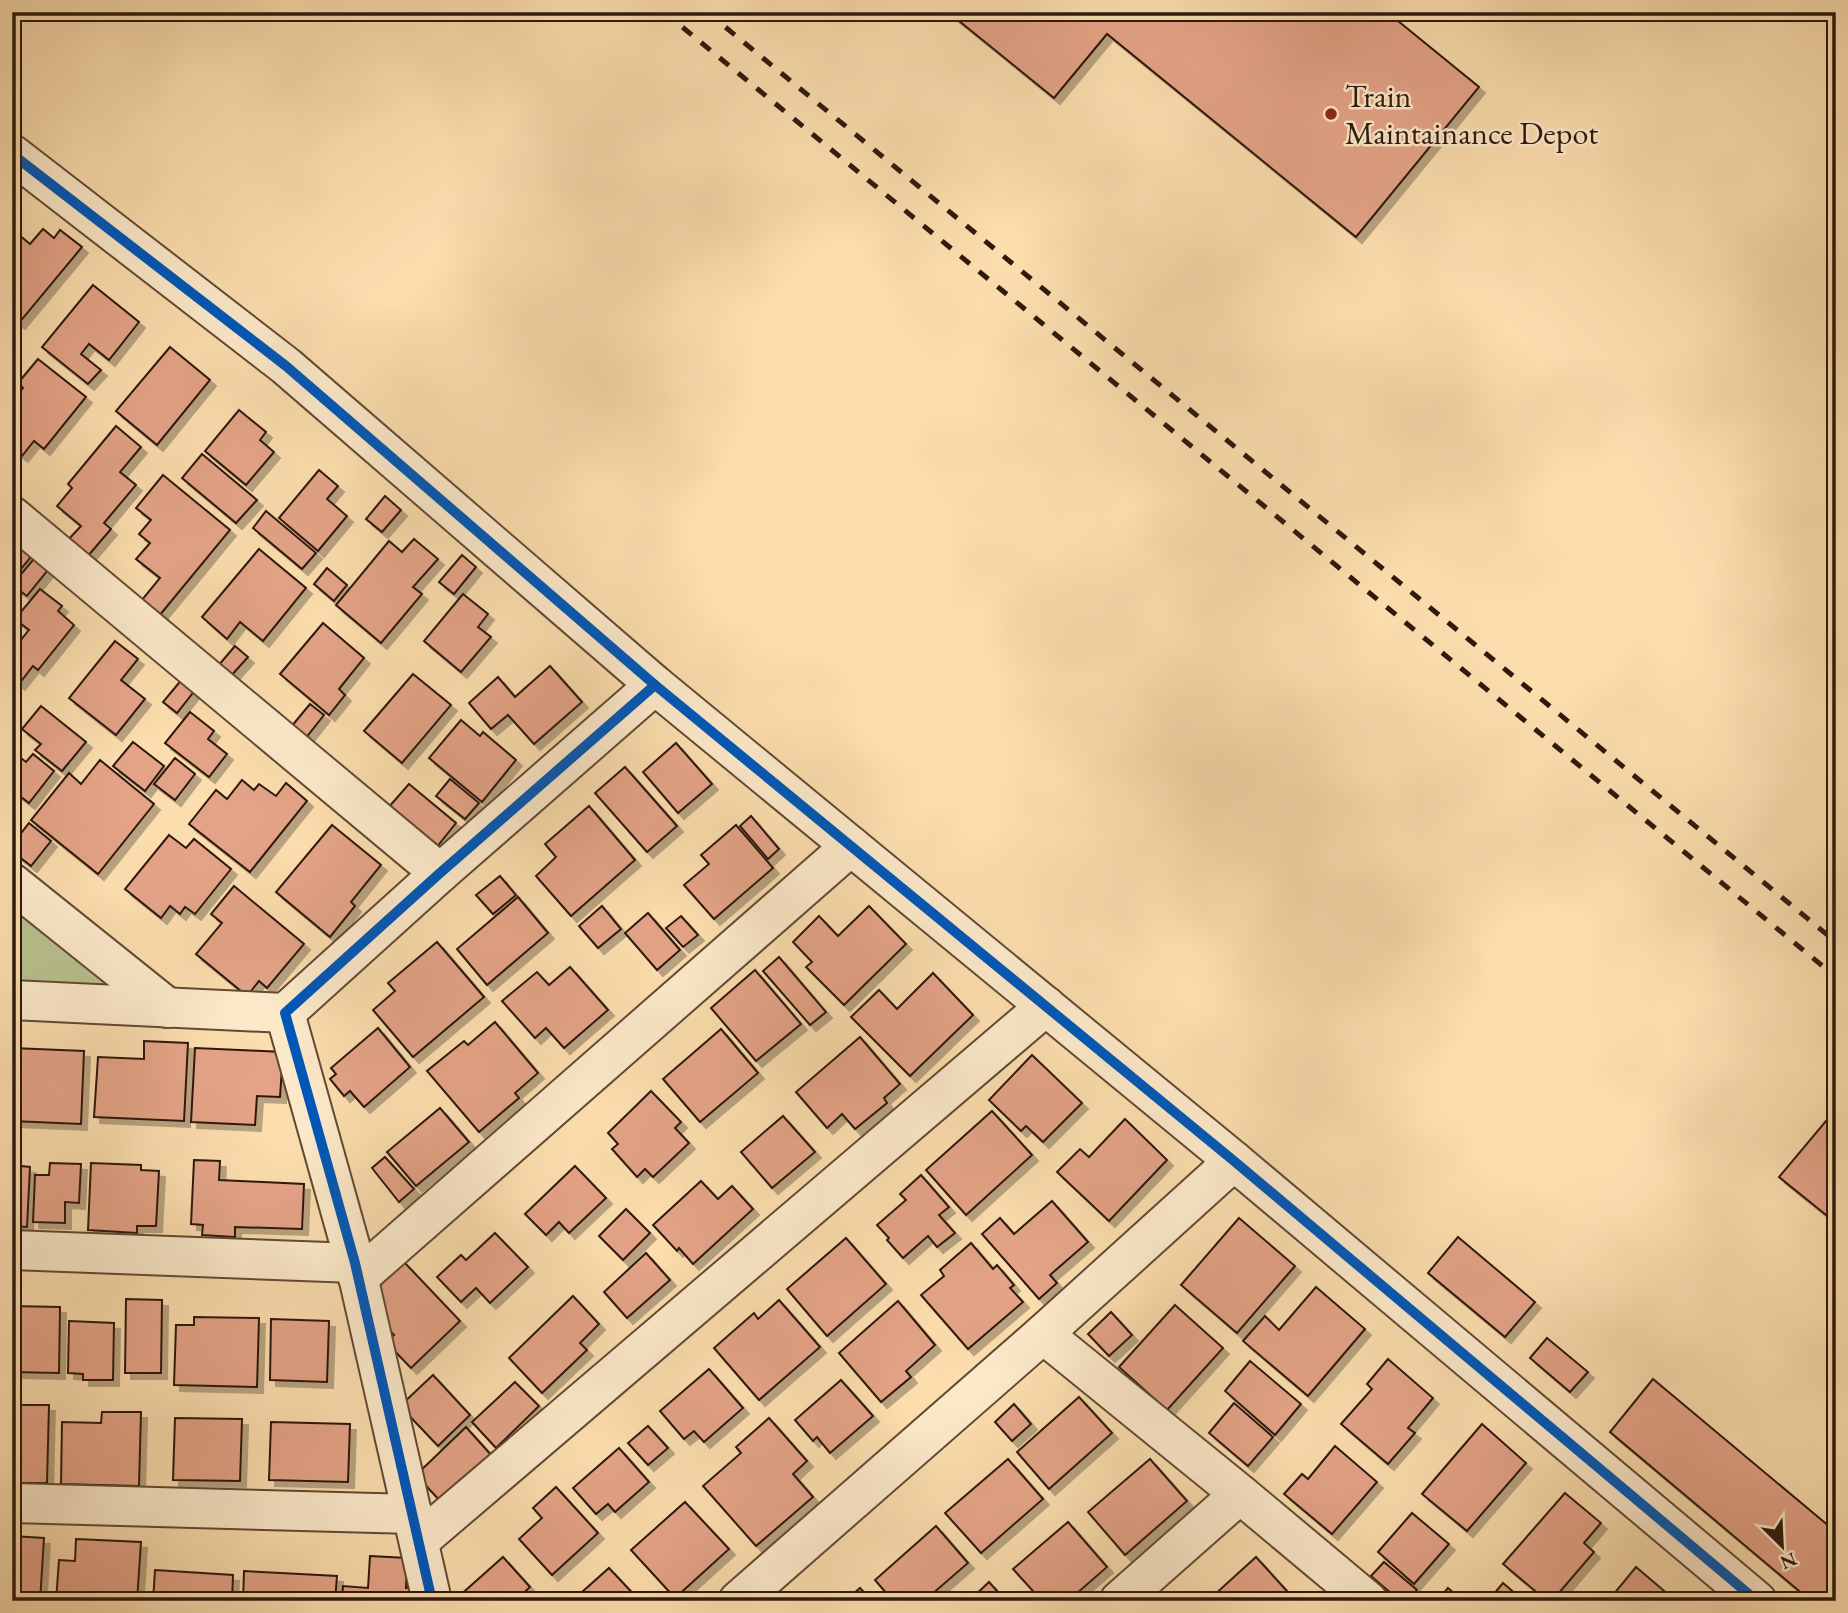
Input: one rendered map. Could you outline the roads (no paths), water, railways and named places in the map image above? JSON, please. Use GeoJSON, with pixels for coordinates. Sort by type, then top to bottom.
{"type":"FeatureCollection","features":[{"type":"Feature","properties":{"kind":"street"},"geometry":{"type":"LineString","coordinates":[[12,154],[286,366],[655,685],[1234,1161],[1757,1601]]}},
{"type":"Feature","properties":{"kind":"street"},"geometry":{"type":"LineString","coordinates":[[12,516],[440,873]]}},
{"type":"Feature","properties":{"kind":"street"},"geometry":{"type":"LineString","coordinates":[[12,1000],[285,1013],[655,685]]}},
{"type":"Feature","properties":{"kind":"street"},"geometry":{"type":"LineString","coordinates":[[12,1250],[357,1270],[851,846]]}},
{"type":"Feature","properties":{"kind":"street"},"geometry":{"type":"LineString","coordinates":[[12,883],[168,1008]]}},
{"type":"Feature","properties":{"kind":"street"},"geometry":{"type":"LineString","coordinates":[[12,1503],[416,1527],[1046,1006]]}},
{"type":"Feature","properties":{"kind":"street"},"geometry":{"type":"LineString","coordinates":[[285,1013],[357,1270],[432,1601]]}},
{"type":"Feature","properties":{"kind":"street"},"geometry":{"type":"LineString","coordinates":[[738,1601],[1043,1334],[1234,1161]]}},
{"type":"Feature","properties":{"kind":"street"},"geometry":{"type":"LineString","coordinates":[[1043,1334],[1367,1601]]}},
{"type":"Feature","properties":{"kind":"street"},"geometry":{"type":"LineString","coordinates":[[1119,1601],[1240,1494]]}},
{"type":"Feature","properties":{"kind":"railway"},"geometry":{"type":"LineString","coordinates":[[664,12],[1836,977]]}},
{"type":"Feature","properties":{"kind":"railway"},"geometry":{"type":"LineString","coordinates":[[707,12],[1836,942]]}},
{"type":"Feature","properties":{"kind":"place","name":"Train Maintainance Depot"},"geometry":{"type":"Point","coordinates":[1331,114]}}]}
